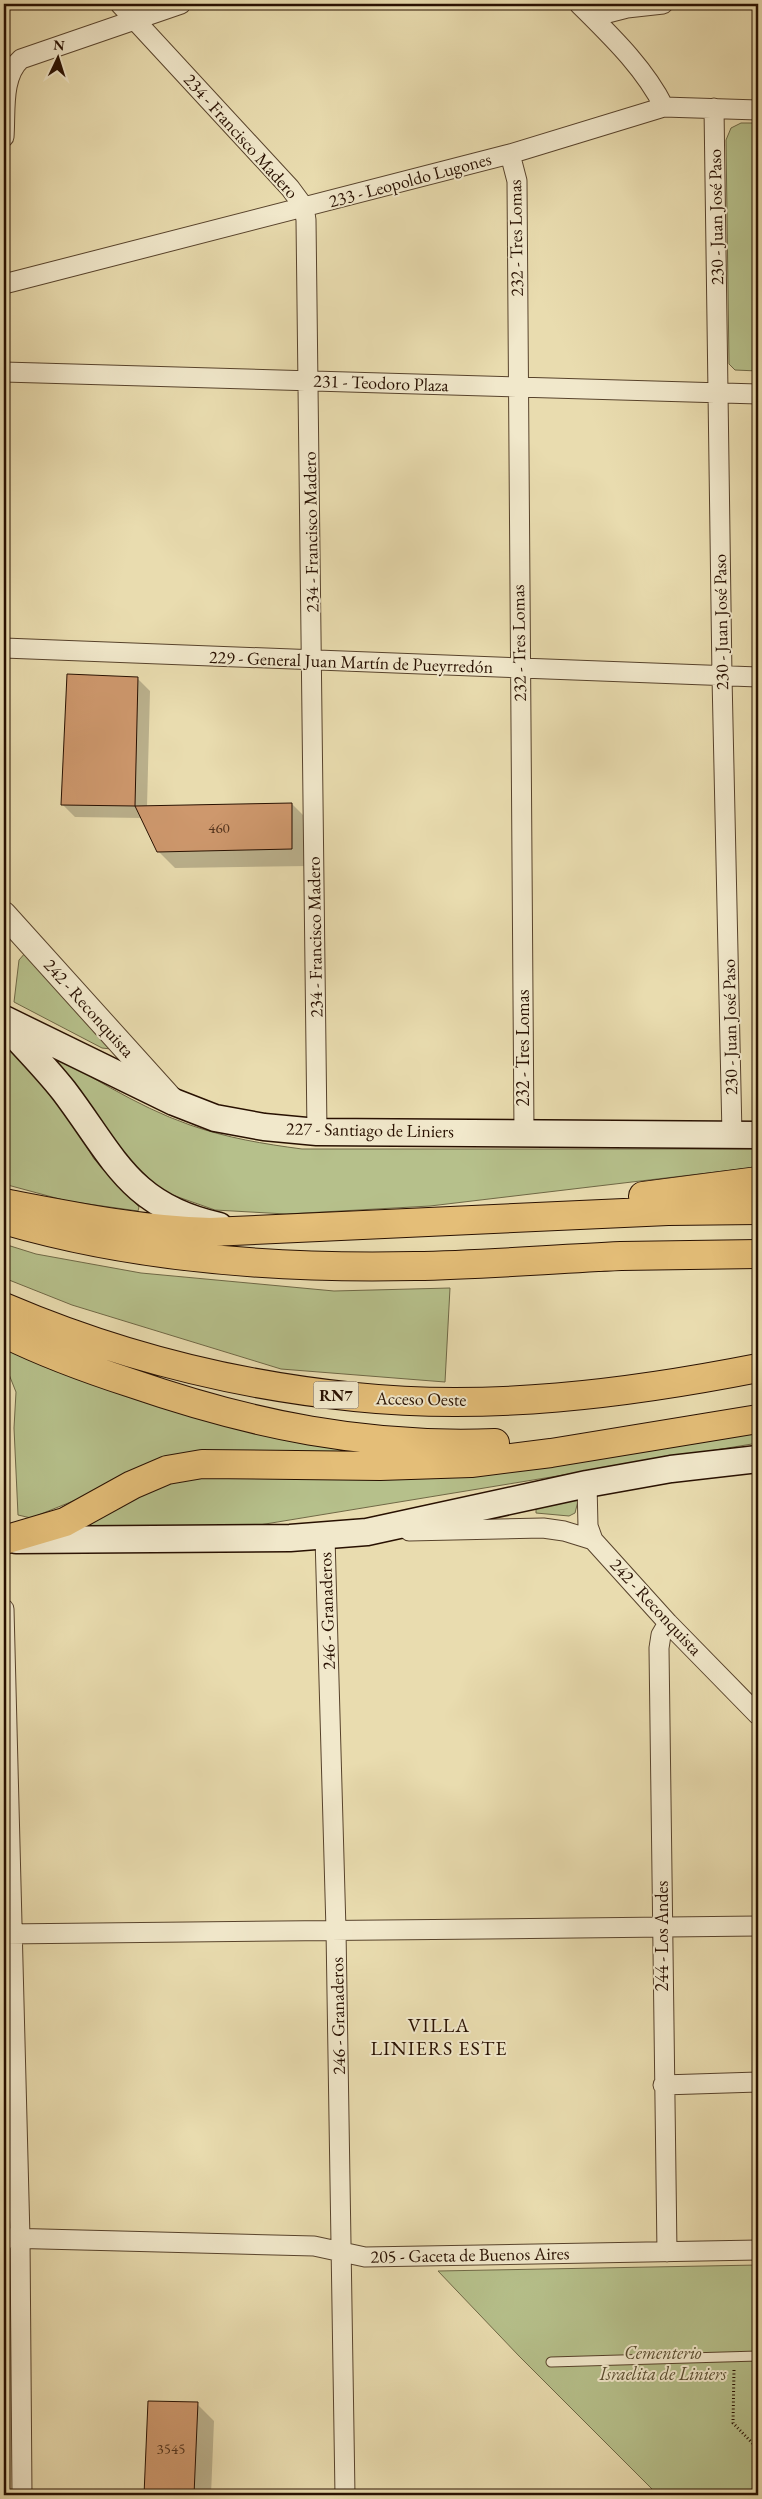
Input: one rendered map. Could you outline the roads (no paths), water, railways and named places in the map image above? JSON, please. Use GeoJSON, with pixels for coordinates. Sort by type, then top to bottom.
{"type":"FeatureCollection","features":[{"type":"Feature","properties":{"kind":"highway"},"geometry":{"type":"LineString","coordinates":[[426,1222],[758,1181]]}},
{"type":"Feature","properties":{"kind":"highway"},"geometry":{"type":"LineString","coordinates":[[4,1202],[105,1221],[177,1231],[244,1231],[668,1211],[758,1210]]}},
{"type":"Feature","properties":{"kind":"highway"},"geometry":{"type":"LineString","coordinates":[[4,1220],[92,1242],[181,1257],[282,1265],[415,1266],[623,1256],[758,1254]]}},
{"type":"Feature","properties":{"kind":"highway","name":"Acceso Oeste"},"geometry":{"type":"LineString","coordinates":[[4,1307],[127,1352],[286,1388],[356,1398],[433,1401],[573,1396],[680,1383],[758,1368]]}},
{"type":"Feature","properties":{"kind":"highway"},"geometry":{"type":"LineString","coordinates":[[4,1333],[96,1372],[174,1398],[263,1423],[325,1434],[388,1441],[468,1444],[630,1439]]}},
{"type":"Feature","properties":{"kind":"highway"},"geometry":{"type":"LineString","coordinates":[[4,1540],[65,1522],[132,1485],[167,1470],[202,1464],[380,1466],[471,1463],[551,1453],[758,1419]]}},
{"type":"Feature","properties":{"kind":"main road","name":"227 - Santiago de Liniers"},"geometry":{"type":"LineString","coordinates":[[4,1019],[174,1102],[215,1118],[264,1127],[317,1132],[758,1135]]}},
{"type":"Feature","properties":{"kind":"main road"},"geometry":{"type":"LineString","coordinates":[[4,1024],[63,1090],[108,1156],[139,1188],[158,1204],[181,1216],[244,1231]]}},
{"type":"Feature","properties":{"kind":"main road"},"geometry":{"type":"LineString","coordinates":[[4,1540],[325,1537],[366,1532],[587,1484],[671,1469],[758,1459]]}},
{"type":"Feature","properties":{"kind":"street","name":"234 - Francisco Madero"},"geometry":{"type":"LineString","coordinates":[[120,4],[290,188],[304,207],[306,220],[313,661],[317,1132]]}},
{"type":"Feature","properties":{"kind":"street"},"geometry":{"type":"LineString","coordinates":[[4,137],[8,84],[12,67],[20,59],[181,4]]}},
{"type":"Feature","properties":{"kind":"street"},"geometry":{"type":"LineString","coordinates":[[586,10],[620,9],[663,4]]}},
{"type":"Feature","properties":{"kind":"street"},"geometry":{"type":"LineString","coordinates":[[586,10],[654,86],[664,107]]}},
{"type":"Feature","properties":{"kind":"street","name":"233 - Leopoldo Lugones"},"geometry":{"type":"LineString","coordinates":[[4,284],[510,154],[664,107],[758,110]]}},
{"type":"Feature","properties":{"kind":"street","name":"230 - Juan José Paso"},"geometry":{"type":"LineString","coordinates":[[714,108],[722,676],[732,1135]]}},
{"type":"Feature","properties":{"kind":"street","name":"232 - Tres Lomas"},"geometry":{"type":"LineString","coordinates":[[510,154],[517,181],[517,387],[524,1132]]}},
{"type":"Feature","properties":{"kind":"street","name":"231 - Teodoro Plaza"},"geometry":{"type":"LineString","coordinates":[[4,372],[758,394]]}},
{"type":"Feature","properties":{"kind":"street","name":"229 - General Juan Martín de Pueyrredón"},"geometry":{"type":"LineString","coordinates":[[4,648],[758,677]]}},
{"type":"Feature","properties":{"kind":"street","name":"242 - Reconquista"},"geometry":{"type":"LineString","coordinates":[[6,924],[174,1102]]}},
{"type":"Feature","properties":{"kind":"street","name":"242 - Reconquista"},"geometry":{"type":"LineString","coordinates":[[587,1484],[588,1526],[593,1540],[668,1623],[757,1713]]}},
{"type":"Feature","properties":{"kind":"street"},"geometry":{"type":"LineString","coordinates":[[366,1532],[543,1528],[564,1531],[593,1540]]}},
{"type":"Feature","properties":{"kind":"street","name":"246 - Granaderos"},"geometry":{"type":"LineString","coordinates":[[325,1537],[336,1930],[345,2495]]}},
{"type":"Feature","properties":{"kind":"street"},"geometry":{"type":"LineString","coordinates":[[4,1609],[12,2238],[22,2495]]}},
{"type":"Feature","properties":{"kind":"street","name":"244 - Los Andes"},"geometry":{"type":"LineString","coordinates":[[667,2252],[663,2085],[659,1648],[661,1635],[668,1623]]}},
{"type":"Feature","properties":{"kind":"street"},"geometry":{"type":"LineString","coordinates":[[8,1934],[758,1926]]}},
{"type":"Feature","properties":{"kind":"street"},"geometry":{"type":"LineString","coordinates":[[663,2085],[758,2082]]}},
{"type":"Feature","properties":{"kind":"street","name":"205 - Gaceta de Buenos Aires"},"geometry":{"type":"LineString","coordinates":[[12,2238],[314,2246],[365,2257],[758,2250]]}},
{"type":"Feature","properties":{"kind":"lane"},"geometry":{"type":"LineString","coordinates":[[551,2362],[758,2356]]}},
{"type":"Feature","properties":{"kind":"district","name":"VILLA LINIERS ESTE"},"geometry":{"type":"Point","coordinates":[439,2036]}},
{"type":"Feature","properties":{"kind":"park label","name":"Cementerio Israelita de Liniers"},"geometry":{"type":"Point","coordinates":[663,2363]}}]}
